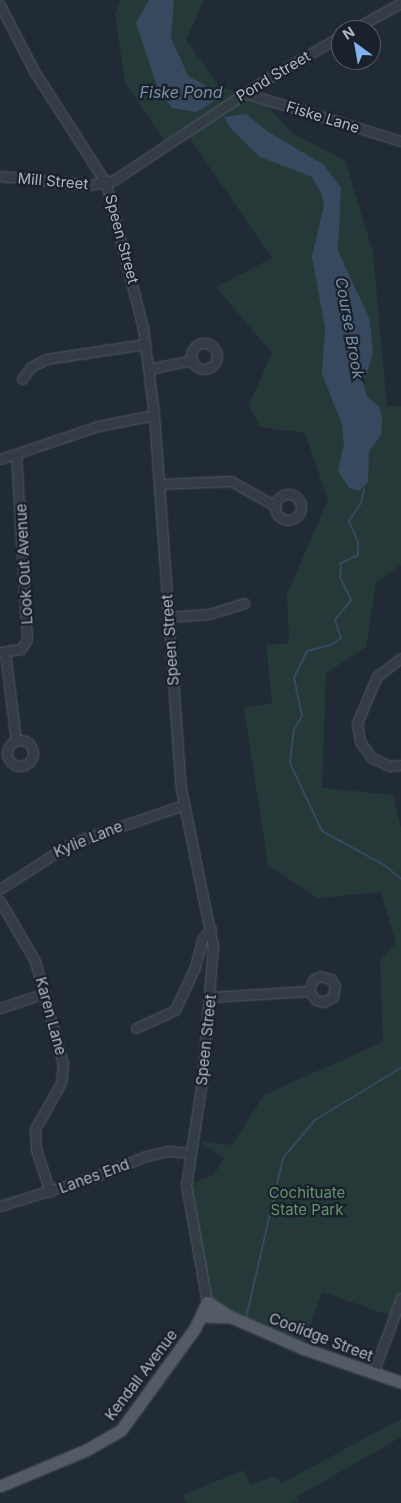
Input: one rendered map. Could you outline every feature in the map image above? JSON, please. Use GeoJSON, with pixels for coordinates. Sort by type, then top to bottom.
{"type":"FeatureCollection","features":[{"type":"Feature","properties":{"kind":"main road","name":"Kendall Avenue"},"geometry":{"type":"LineString","coordinates":[[0,1486],[101,1444],[121,1430],[202,1316],[207,1302]]}},
{"type":"Feature","properties":{"kind":"main road","name":"Coolidge Street"},"geometry":{"type":"LineString","coordinates":[[207,1302],[231,1317],[302,1348],[401,1382]]}},
{"type":"Feature","properties":{"kind":"main road","name":"Coolidge Street"},"geometry":{"type":"LineString","coordinates":[[202,1316],[231,1317]]}},
{"type":"Feature","properties":{"kind":"street"},"geometry":{"type":"LineString","coordinates":[[370,20],[401,3]]}},
{"type":"Feature","properties":{"kind":"street","name":"Speen Street"},"geometry":{"type":"LineString","coordinates":[[0,5],[34,71],[106,183],[136,290],[146,344],[160,484],[183,806],[211,929],[210,997],[200,1100],[189,1153],[186,1194],[207,1302]]}},
{"type":"Feature","properties":{"kind":"street","name":"Pond Street"},"geometry":{"type":"LineString","coordinates":[[106,183],[245,93],[331,42]]}},
{"type":"Feature","properties":{"kind":"street","name":"Fiske Lane"},"geometry":{"type":"LineString","coordinates":[[245,93],[401,141]]}},
{"type":"Feature","properties":{"kind":"street","name":"Mill Street"},"geometry":{"type":"LineString","coordinates":[[0,176],[59,184],[106,183]]}},
{"type":"Feature","properties":{"kind":"street"},"geometry":{"type":"LineString","coordinates":[[22,379],[31,367],[46,360],[146,344]]}},
{"type":"Feature","properties":{"kind":"street"},"geometry":{"type":"LineString","coordinates":[[149,368],[192,360]]}},
{"type":"Feature","properties":{"kind":"street"},"geometry":{"type":"LineString","coordinates":[[0,459],[91,428],[154,415]]}},
{"type":"Feature","properties":{"kind":"street","name":"Look Out Avenue"},"geometry":{"type":"LineString","coordinates":[[2,652],[21,649],[28,639],[16,455]]}},
{"type":"Feature","properties":{"kind":"street"},"geometry":{"type":"LineString","coordinates":[[160,484],[231,481],[275,506]]}},
{"type":"Feature","properties":{"kind":"street"},"geometry":{"type":"LineString","coordinates":[[168,617],[209,614],[244,603]]}},
{"type":"Feature","properties":{"kind":"street"},"geometry":{"type":"LineString","coordinates":[[2,652],[16,741]]}},
{"type":"Feature","properties":{"kind":"street"},"geometry":{"type":"LineString","coordinates":[[399,659],[382,670],[372,685],[359,714],[357,733],[372,758],[390,766],[401,765]]}},
{"type":"Feature","properties":{"kind":"street","name":"Kylie Lane"},"geometry":{"type":"LineString","coordinates":[[0,889],[65,846],[183,806]]}},
{"type":"Feature","properties":{"kind":"street","name":"Karen Lane"},"geometry":{"type":"LineString","coordinates":[[0,901],[30,949],[44,993],[64,1074],[35,1129],[36,1149],[50,1192]]}},
{"type":"Feature","properties":{"kind":"street"},"geometry":{"type":"LineString","coordinates":[[136,1028],[175,1010],[195,967],[203,938],[211,929]]}},
{"type":"Feature","properties":{"kind":"street"},"geometry":{"type":"LineString","coordinates":[[210,997],[309,990]]}},
{"type":"Feature","properties":{"kind":"street"},"geometry":{"type":"LineString","coordinates":[[0,1008],[44,993]]}},
{"type":"Feature","properties":{"kind":"street","name":"Lanes End"},"geometry":{"type":"LineString","coordinates":[[0,1206],[50,1192],[146,1156],[168,1151],[189,1153]]}},
{"type":"Feature","properties":{"kind":"street"},"geometry":{"type":"LineString","coordinates":[[373,1373],[401,1298]]}},
{"type":"Feature","properties":{"kind":"green space","name":"Cochituate State Park"},"geometry":{"type":"Polygon","coordinates":[[[120,0],[204,0],[186,40],[220,87],[259,97],[292,133],[345,160],[373,253],[387,406],[401,406],[401,565],[376,582],[366,647],[326,673],[322,788],[393,795],[401,829],[401,1298],[395,1317],[322,1292],[302,1348],[207,1302],[186,1185],[214,1175],[224,1158],[199,1141],[232,1145],[264,1095],[383,1042],[380,960],[396,943],[381,892],[318,898],[268,865],[244,708],[272,703],[266,645],[289,643],[287,594],[328,500],[305,433],[260,427],[249,405],[272,353],[216,287],[272,258],[183,128],[165,141],[125,83],[115,14],[120,0]]]}},
{"type":"Feature","properties":{"kind":"green space"},"geometry":{"type":"Polygon","coordinates":[[[401,1419],[401,1437],[296,1497],[299,1500],[292,1503],[186,1503],[183,1495],[244,1470],[250,1485],[275,1476],[282,1483],[401,1419]]]}},
{"type":"Feature","properties":{"kind":"water","name":"Fiske Pond"},"geometry":{"type":"Polygon","coordinates":[[[149,0],[174,0],[171,37],[188,76],[214,90],[213,102],[196,112],[172,108],[158,89],[136,23],[149,0]]]}},
{"type":"Feature","properties":{"kind":"water"},"geometry":{"type":"Polygon","coordinates":[[[246,114],[267,131],[324,165],[341,188],[338,251],[370,320],[373,354],[363,384],[367,396],[380,408],[382,420],[381,435],[369,451],[368,482],[359,491],[349,488],[338,471],[344,444],[342,424],[322,374],[325,328],[312,257],[324,205],[321,193],[312,177],[260,157],[232,130],[224,117],[246,114]]]}},
{"type":"Feature","properties":{"kind":"waterway","name":"Course Brook"},"geometry":{"type":"LineString","coordinates":[[364,489],[361,503],[349,521],[358,542],[358,555],[341,563],[340,577],[351,600],[335,620],[341,638],[331,645],[307,651],[294,678],[302,716],[294,729],[290,763],[322,831],[384,865],[401,879]]}},
{"type":"Feature","properties":{"kind":"waterway","name":"Course Brook"},"geometry":{"type":"LineString","coordinates":[[246,1318],[283,1158],[315,1120],[401,1068]]}}]}
